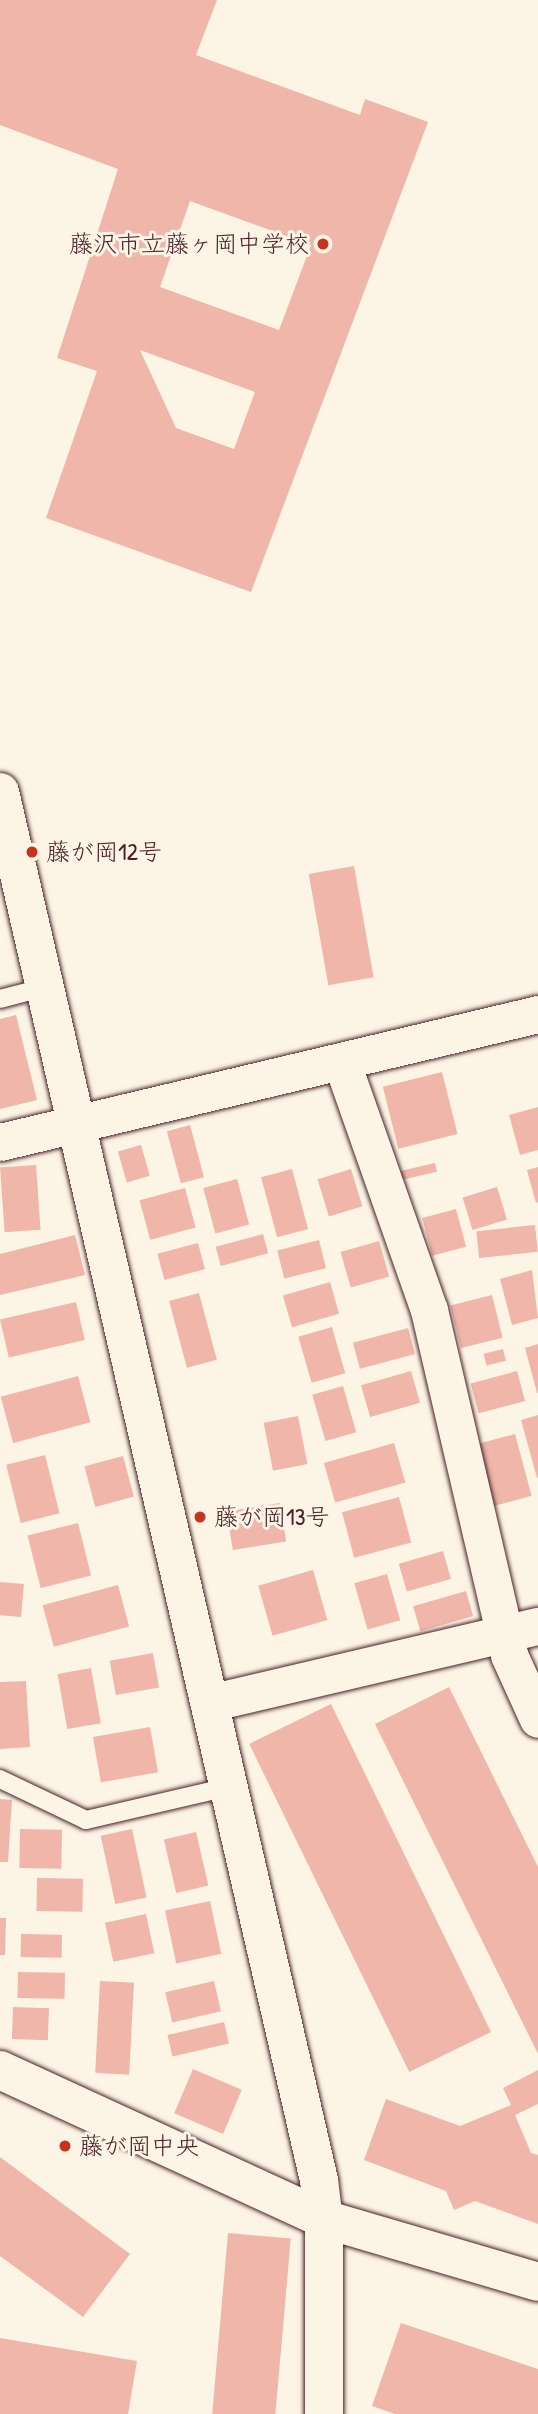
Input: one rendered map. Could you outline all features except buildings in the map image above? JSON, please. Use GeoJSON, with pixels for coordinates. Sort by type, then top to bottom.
{"type":"FeatureCollection","features":[{"type":"Feature","properties":{"kind":"street"},"geometry":{"type":"LineString","coordinates":[[0,792],[319,2180],[324,2219],[324,2414]]}},
{"type":"Feature","properties":{"kind":"street"},"geometry":{"type":"LineString","coordinates":[[0,1142],[342,1063],[538,1014]]}},
{"type":"Feature","properties":{"kind":"street"},"geometry":{"type":"LineString","coordinates":[[342,1063],[429,1310],[503,1634],[538,1719]]}},
{"type":"Feature","properties":{"kind":"street"},"geometry":{"type":"LineString","coordinates":[[209,1703],[538,1626]]}},
{"type":"Feature","properties":{"kind":"street"},"geometry":{"type":"LineString","coordinates":[[0,2070],[324,2219],[538,2282]]}},
{"type":"Feature","properties":{"kind":"lane"},"geometry":{"type":"LineString","coordinates":[[0,999],[46,987]]}},
{"type":"Feature","properties":{"kind":"lane"},"geometry":{"type":"LineString","coordinates":[[0,1779],[86,1820],[228,1787]]}},
{"type":"Feature","properties":{"kind":"place","name":"藤沢市立藤ヶ岡中学校"},"geometry":{"type":"Point","coordinates":[323,244]}},
{"type":"Feature","properties":{"kind":"place","name":"藤が岡12号"},"geometry":{"type":"Point","coordinates":[32,852]}},
{"type":"Feature","properties":{"kind":"place","name":"藤が岡13号"},"geometry":{"type":"Point","coordinates":[200,1517]}},
{"type":"Feature","properties":{"kind":"place","name":"藤が岡中央"},"geometry":{"type":"Point","coordinates":[65,2146]}}]}
